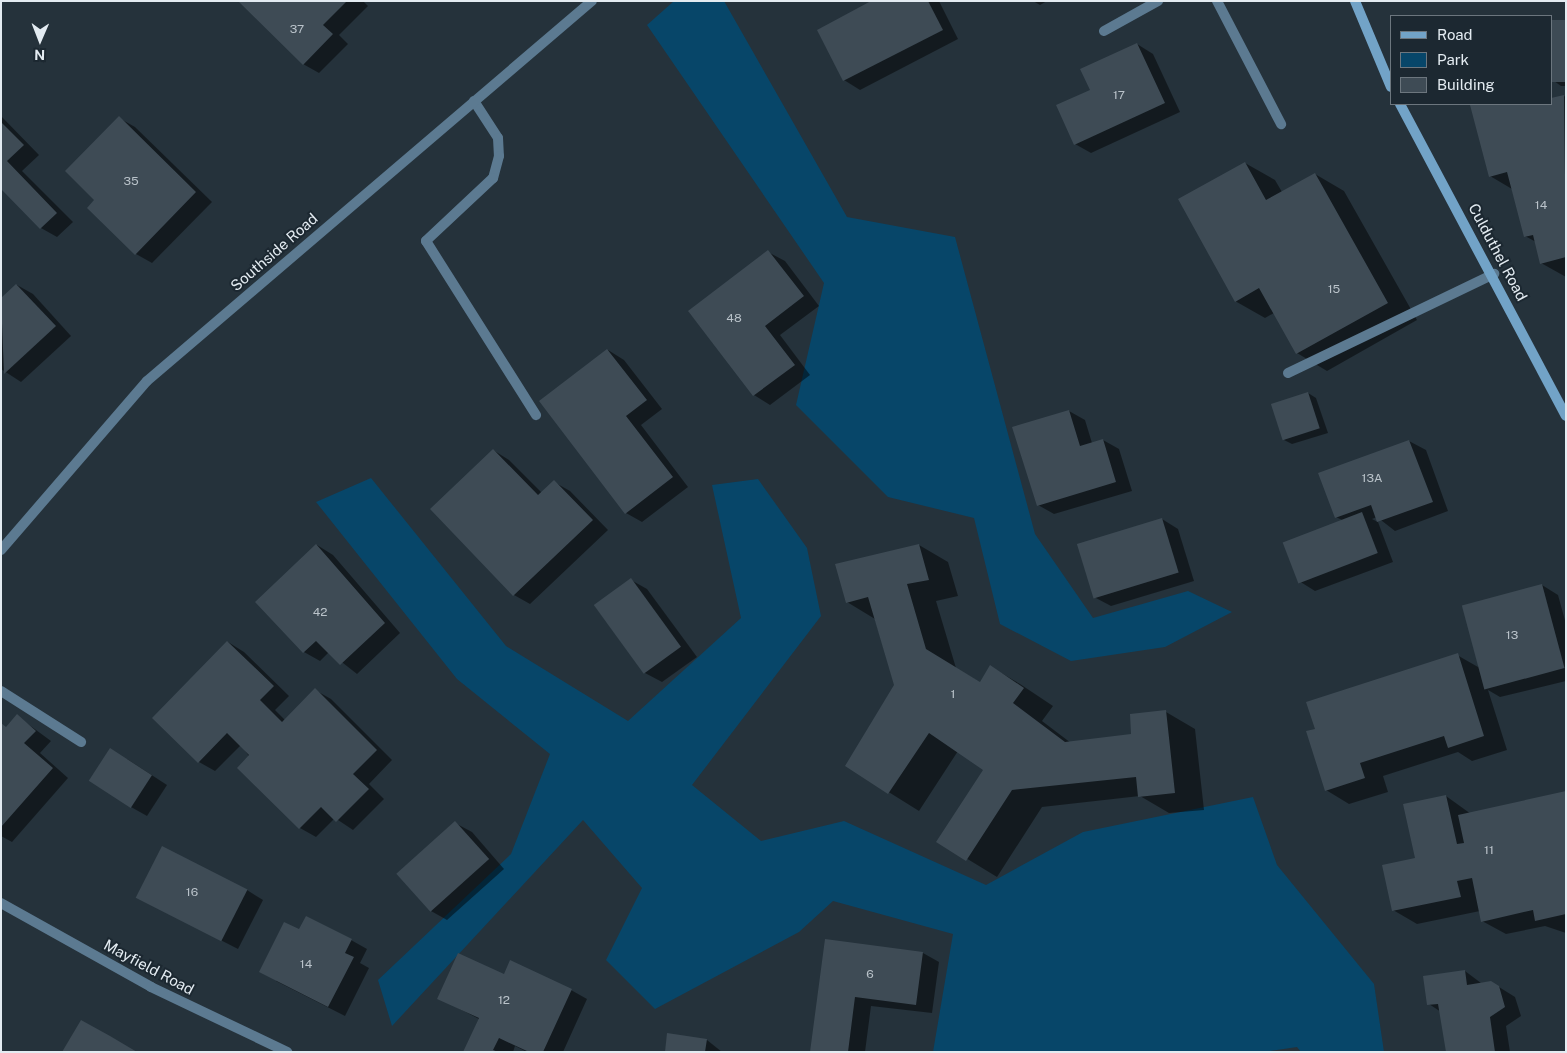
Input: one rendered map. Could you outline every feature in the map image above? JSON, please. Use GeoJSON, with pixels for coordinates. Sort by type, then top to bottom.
{"type":"FeatureCollection","features":[{"type":"Feature","properties":{"kind":"main road"},"geometry":{"type":"LineString","coordinates":[[1355,1],[1390,85]]}},
{"type":"Feature","properties":{"kind":"main road","name":"Culduthel Road"},"geometry":{"type":"LineString","coordinates":[[1401,105],[1494,274],[1566,416]]}},
{"type":"Feature","properties":{"kind":"street","name":"Southside Road"},"geometry":{"type":"LineString","coordinates":[[1,550],[147,381],[592,1]]}},
{"type":"Feature","properties":{"kind":"street"},"geometry":{"type":"LineString","coordinates":[[1104,31],[1158,1]]}},
{"type":"Feature","properties":{"kind":"street"},"geometry":{"type":"LineString","coordinates":[[1217,1],[1281,124]]}},
{"type":"Feature","properties":{"kind":"street"},"geometry":{"type":"LineString","coordinates":[[474,101],[498,138],[500,156],[493,178],[426,241],[536,415]]}},
{"type":"Feature","properties":{"kind":"street"},"geometry":{"type":"LineString","coordinates":[[1288,373],[1494,274]]}},
{"type":"Feature","properties":{"kind":"street"},"geometry":{"type":"LineString","coordinates":[[1,691],[81,742]]}},
{"type":"Feature","properties":{"kind":"street","name":"Mayfield Road"},"geometry":{"type":"LineString","coordinates":[[1,902],[151,988],[287,1052]]}},
{"type":"Feature","properties":{"kind":"green space"},"geometry":{"type":"Polygon","coordinates":[[[674,1],[724,1],[847,217],[955,237],[1035,534],[1093,618],[1188,591],[1232,612],[1165,647],[1071,661],[1000,624],[974,518],[888,497],[796,405],[824,283],[647,25],[674,1]]]}},
{"type":"Feature","properties":{"kind":"green space"},"geometry":{"type":"Polygon","coordinates":[[[371,478],[506,646],[628,721],[741,618],[712,485],[758,479],[807,548],[821,616],[692,785],[761,841],[844,821],[986,885],[1083,832],[1253,797],[1277,865],[1374,984],[1384,1052],[1301,1052],[1297,1047],[1264,1052],[933,1052],[953,934],[833,901],[799,932],[655,1009],[606,960],[642,888],[583,820],[392,1026],[378,980],[511,854],[550,754],[457,679],[316,502],[371,478]]]}},
{"type":"Feature","properties":{"kind":"building"},"geometry":{"type":"Polygon","coordinates":[[[238,1],[347,1],[323,25],[333,34],[303,65],[238,1]]]}},
{"type":"Feature","properties":{"kind":"building"},"geometry":{"type":"Polygon","coordinates":[[[871,1],[928,1],[943,30],[843,81],[817,30],[871,1]]]}},
{"type":"Feature","properties":{"kind":"building"},"geometry":{"type":"Polygon","coordinates":[[[1552,20],[1566,20],[1566,82],[1552,82],[1552,20]]]}},
{"type":"Feature","properties":{"kind":"building"},"geometry":{"type":"Polygon","coordinates":[[[1137,43],[1165,103],[1074,145],[1056,105],[1090,90],[1080,69],[1137,43]]]}},
{"type":"Feature","properties":{"kind":"building"},"geometry":{"type":"Polygon","coordinates":[[[1564,95],[1566,257],[1540,264],[1533,235],[1524,237],[1507,172],[1489,177],[1470,105],[1552,105],[1552,98],[1564,95]]]}},
{"type":"Feature","properties":{"kind":"building"},"geometry":{"type":"Polygon","coordinates":[[[119,116],[196,192],[135,255],[87,208],[94,200],[65,171],[119,116]]]}},
{"type":"Feature","properties":{"kind":"building"},"geometry":{"type":"Polygon","coordinates":[[[1,122],[24,145],[7,161],[57,213],[40,229],[1,189],[1,122]]]}},
{"type":"Feature","properties":{"kind":"building"},"geometry":{"type":"Polygon","coordinates":[[[1245,162],[1266,200],[1315,173],[1388,303],[1296,354],[1259,288],[1235,302],[1178,199],[1245,162]]]}},
{"type":"Feature","properties":{"kind":"building"},"geometry":{"type":"Polygon","coordinates":[[[768,250],[804,296],[765,326],[795,365],[753,396],[688,311],[768,250]]]}},
{"type":"Feature","properties":{"kind":"building"},"geometry":{"type":"Polygon","coordinates":[[[16,284],[56,326],[4,374],[1,298],[16,284]]]}},
{"type":"Feature","properties":{"kind":"building"},"geometry":{"type":"Polygon","coordinates":[[[607,349],[647,400],[626,416],[673,477],[625,514],[539,401],[607,349]]]}},
{"type":"Feature","properties":{"kind":"building"},"geometry":{"type":"Polygon","coordinates":[[[1308,392],[1320,428],[1283,440],[1271,404],[1308,392]]]}},
{"type":"Feature","properties":{"kind":"building"},"geometry":{"type":"Polygon","coordinates":[[[1069,410],[1080,446],[1103,439],[1116,482],[1037,506],[1012,427],[1069,410]]]}},
{"type":"Feature","properties":{"kind":"building"},"geometry":{"type":"Polygon","coordinates":[[[1409,440],[1433,502],[1377,522],[1371,505],[1335,518],[1318,473],[1409,440]]]}},
{"type":"Feature","properties":{"kind":"building"},"geometry":{"type":"Polygon","coordinates":[[[493,449],[538,495],[554,480],[593,520],[513,596],[430,509],[493,449]]]}},
{"type":"Feature","properties":{"kind":"building"},"geometry":{"type":"Polygon","coordinates":[[[1362,512],[1378,553],[1298,584],[1283,542],[1362,512]]]}},
{"type":"Feature","properties":{"kind":"building"},"geometry":{"type":"Polygon","coordinates":[[[1162,518],[1179,573],[1094,599],[1077,544],[1162,518]]]}},
{"type":"Feature","properties":{"kind":"building"},"geometry":{"type":"Polygon","coordinates":[[[316,544],[385,623],[340,665],[316,641],[303,653],[255,602],[316,544]]]}},
{"type":"Feature","properties":{"kind":"building"},"geometry":{"type":"Polygon","coordinates":[[[919,544],[929,580],[907,584],[926,649],[980,682],[990,665],[1024,688],[1013,703],[1065,742],[1131,734],[1130,714],[1166,710],[1175,793],[1138,797],[1136,777],[1012,790],[966,861],[936,842],[983,770],[929,733],[888,794],[845,766],[894,685],[868,597],[846,603],[835,564],[919,544]]]}},
{"type":"Feature","properties":{"kind":"building"},"geometry":{"type":"Polygon","coordinates":[[[631,578],[681,647],[644,674],[594,605],[631,578]]]}},
{"type":"Feature","properties":{"kind":"building"},"geometry":{"type":"Polygon","coordinates":[[[1542,584],[1565,668],[1484,690],[1462,605],[1542,584]]]}},
{"type":"Feature","properties":{"kind":"building"},"geometry":{"type":"Polygon","coordinates":[[[227,641],[274,686],[260,700],[282,722],[315,688],[377,750],[353,774],[369,789],[336,822],[321,807],[299,829],[237,768],[249,755],[227,733],[198,763],[152,718],[227,641]]]}},
{"type":"Feature","properties":{"kind":"building"},"geometry":{"type":"Polygon","coordinates":[[[1458,653],[1484,736],[1448,748],[1444,736],[1360,763],[1365,778],[1325,791],[1306,731],[1315,729],[1306,702],[1458,653]]]}},
{"type":"Feature","properties":{"kind":"building"},"geometry":{"type":"Polygon","coordinates":[[[17,714],[36,731],[24,743],[53,768],[1,827],[1,723],[6,727],[17,714]]]}},
{"type":"Feature","properties":{"kind":"building"},"geometry":{"type":"Polygon","coordinates":[[[110,748],[152,775],[131,808],[89,781],[110,748]]]}},
{"type":"Feature","properties":{"kind":"building"},"geometry":{"type":"Polygon","coordinates":[[[1566,791],[1566,914],[1535,921],[1533,910],[1481,922],[1472,878],[1457,881],[1461,897],[1392,911],[1382,865],[1415,858],[1403,804],[1446,795],[1457,844],[1464,843],[1458,815],[1566,791]]]}},
{"type":"Feature","properties":{"kind":"building"},"geometry":{"type":"Polygon","coordinates":[[[455,821],[489,859],[430,912],[396,874],[455,821]]]}},
{"type":"Feature","properties":{"kind":"building"},"geometry":{"type":"Polygon","coordinates":[[[162,846],[248,890],[221,941],[136,898],[162,846]]]}},
{"type":"Feature","properties":{"kind":"building"},"geometry":{"type":"Polygon","coordinates":[[[306,916],[352,939],[345,953],[354,957],[328,1007],[259,972],[284,922],[299,929],[306,916]]]}},
{"type":"Feature","properties":{"kind":"building"},"geometry":{"type":"Polygon","coordinates":[[[825,939],[923,952],[916,1005],[855,997],[848,1052],[810,1052],[825,939]]]}},
{"type":"Feature","properties":{"kind":"building"},"geometry":{"type":"Polygon","coordinates":[[[458,953],[504,974],[510,960],[572,989],[543,1052],[529,1052],[499,1038],[493,1050],[498,1052],[463,1052],[479,1018],[437,999],[458,953]]]}},
{"type":"Feature","properties":{"kind":"building"},"geometry":{"type":"Polygon","coordinates":[[[1465,970],[1467,985],[1491,981],[1499,986],[1505,1007],[1490,1017],[1495,1052],[1446,1052],[1438,1004],[1427,1005],[1423,976],[1465,970]]]}},
{"type":"Feature","properties":{"kind":"building"},"geometry":{"type":"Polygon","coordinates":[[[81,1020],[110,1036],[137,1052],[62,1052],[81,1020]]]}},
{"type":"Feature","properties":{"kind":"building"},"geometry":{"type":"Polygon","coordinates":[[[667,1033],[707,1039],[705,1052],[665,1052],[667,1033]]]}}]}
